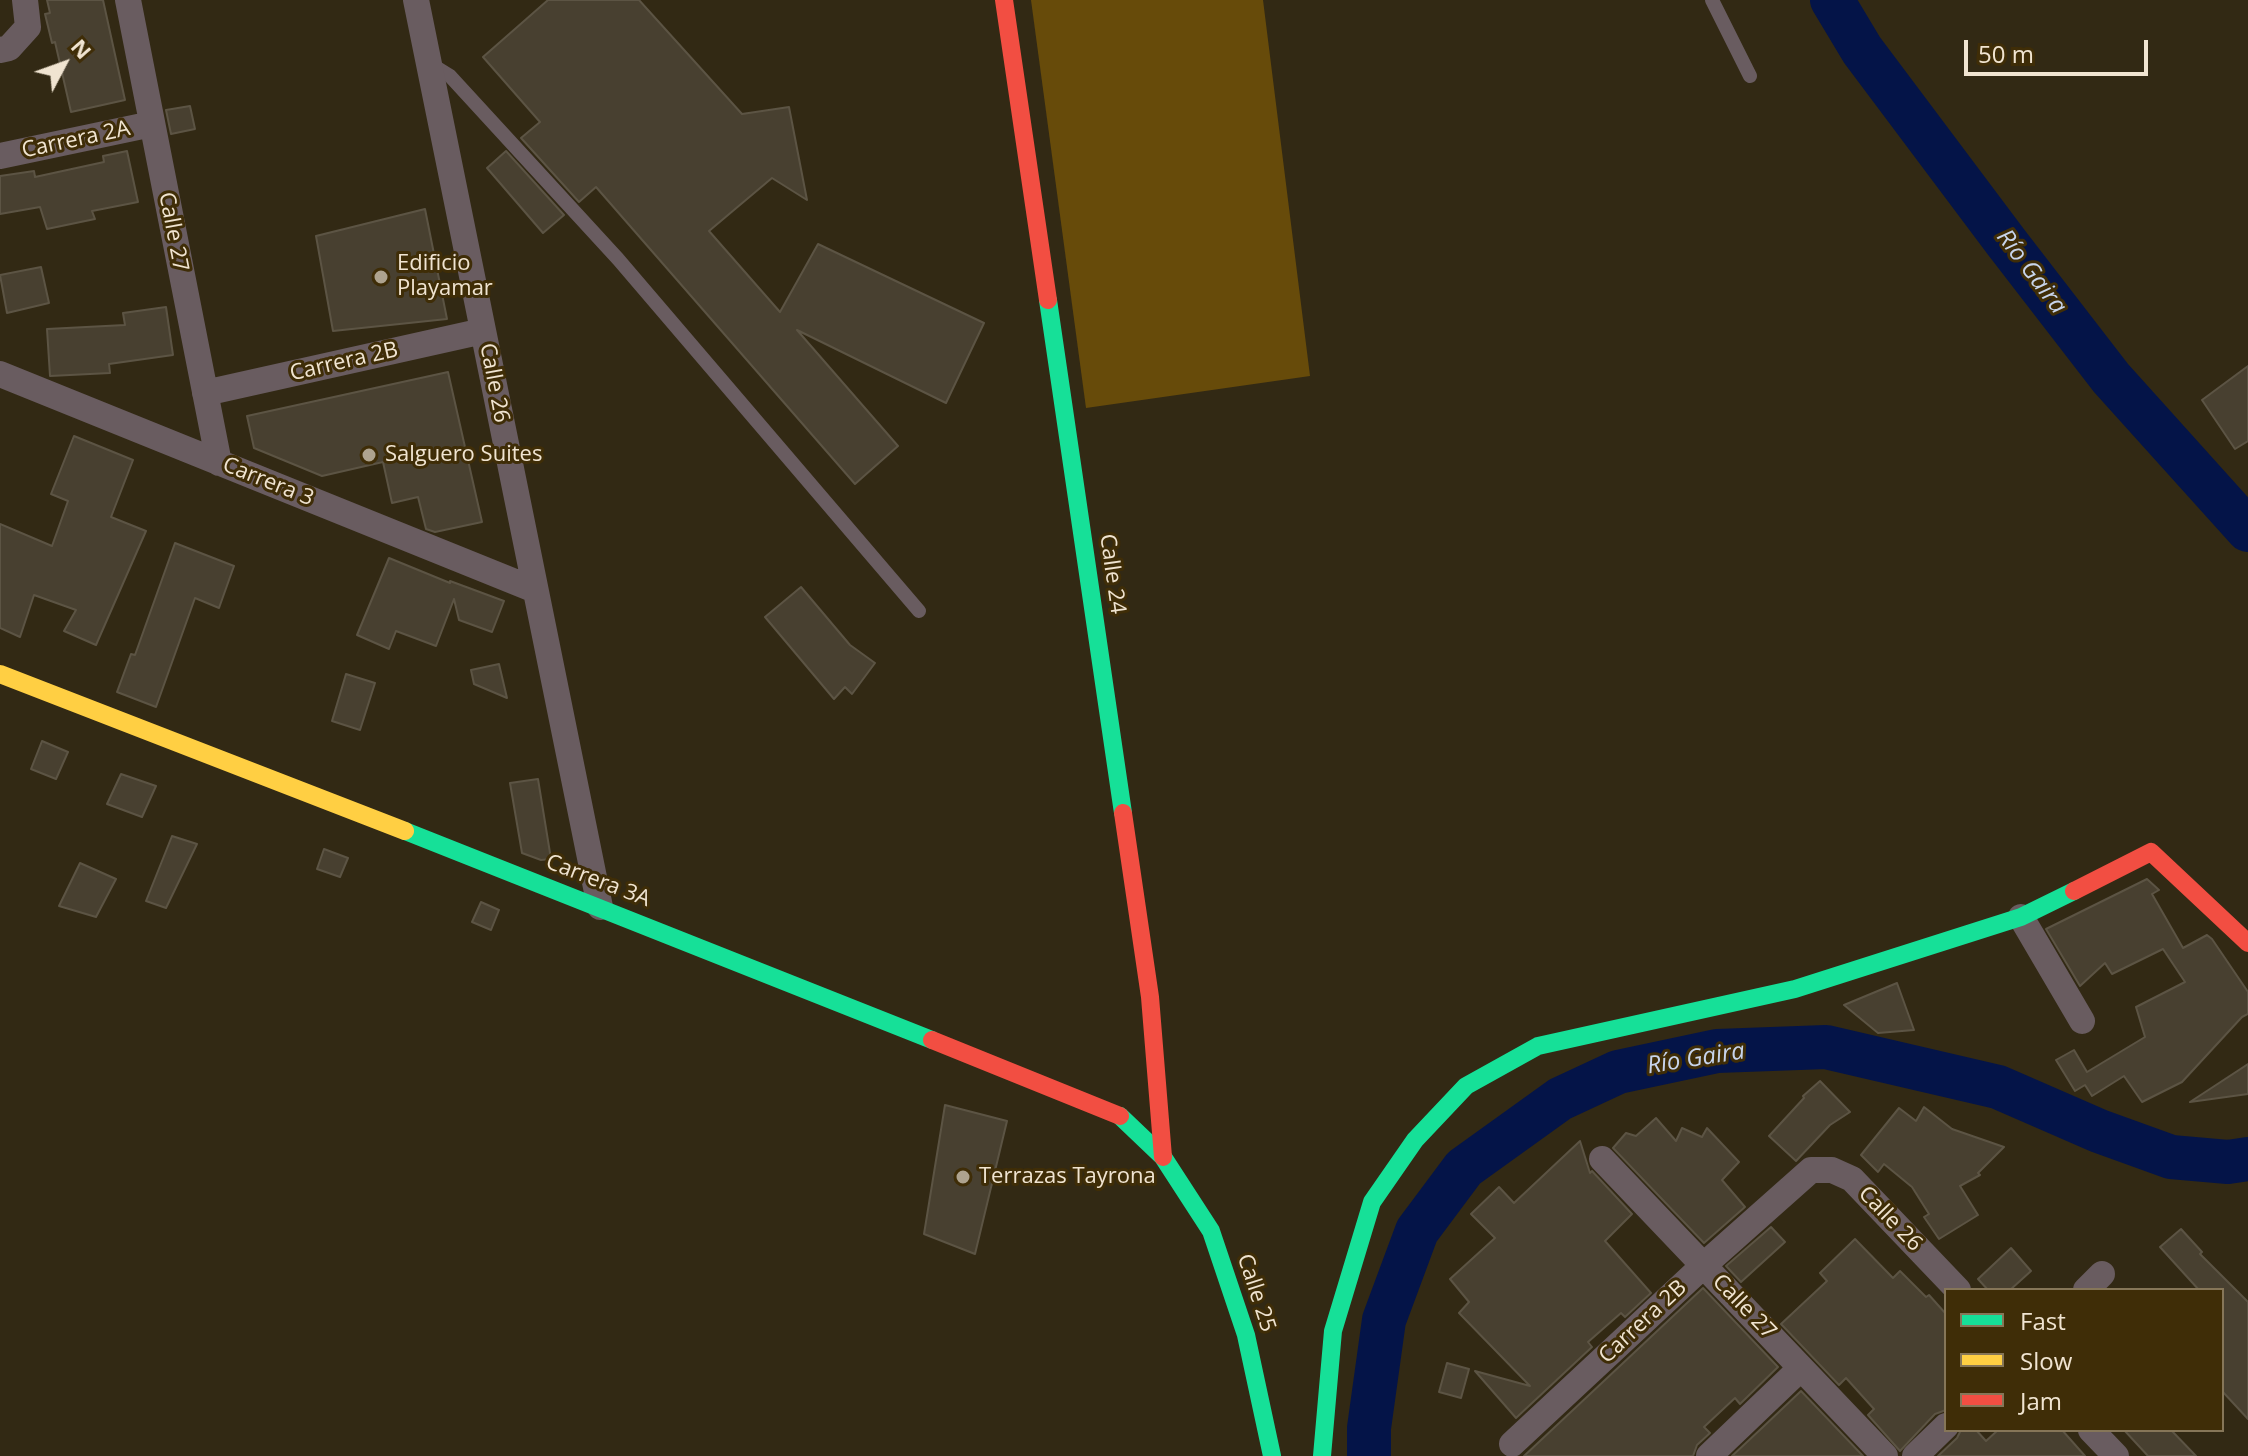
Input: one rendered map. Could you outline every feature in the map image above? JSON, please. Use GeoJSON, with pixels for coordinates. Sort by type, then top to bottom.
{"type":"FeatureCollection","features":[{"type":"Feature","properties":{"kind":"street"},"geometry":{"type":"LineString","coordinates":[[0,50],[9,48],[28,27],[25,0]]}},
{"type":"Feature","properties":{"kind":"street","name":"Calle 27"},"geometry":{"type":"LineString","coordinates":[[128,0],[219,463]]}},
{"type":"Feature","properties":{"kind":"street","name":"Calle 26"},"geometry":{"type":"LineString","coordinates":[[416,0],[600,907]]}},
{"type":"Feature","properties":{"kind":"street","name":"Calle 24"},"geometry":{"type":"LineString","coordinates":[[1004,0],[1150,997],[1163,1157]]}},
{"type":"Feature","properties":{"kind":"street","name":"Carrera 2A"},"geometry":{"type":"LineString","coordinates":[[0,156],[152,124]]}},
{"type":"Feature","properties":{"kind":"street","name":"Carrera 2B"},"geometry":{"type":"LineString","coordinates":[[205,393],[483,331]]}},
{"type":"Feature","properties":{"kind":"street","name":"Carrera 3"},"geometry":{"type":"LineString","coordinates":[[0,374],[535,590]]}},
{"type":"Feature","properties":{"kind":"street","name":"Carrera 3A"},"geometry":{"type":"LineString","coordinates":[[0,674],[600,907],[1118,1114],[1163,1157]]}},
{"type":"Feature","properties":{"kind":"street"},"geometry":{"type":"LineString","coordinates":[[1322,1456],[1333,1331],[1372,1202],[1415,1140],[1466,1086],[1538,1046],[1795,989],[2021,917],[2151,852],[2248,943]]}},
{"type":"Feature","properties":{"kind":"street"},"geometry":{"type":"LineString","coordinates":[[2021,917],[2082,1021]]}},
{"type":"Feature","properties":{"kind":"street","name":"Calle 25"},"geometry":{"type":"LineString","coordinates":[[1163,1157],[1211,1231],[1246,1335],[1272,1456]]}},
{"type":"Feature","properties":{"kind":"street","name":"Calle 27"},"geometry":{"type":"LineString","coordinates":[[1602,1159],[1885,1456]]}},
{"type":"Feature","properties":{"kind":"street","name":"Calle 26"},"geometry":{"type":"LineString","coordinates":[[1811,1170],[1832,1170],[1852,1179],[1956,1288]]}},
{"type":"Feature","properties":{"kind":"street","name":"Carrera 2B"},"geometry":{"type":"LineString","coordinates":[[1512,1444],[1811,1170]]}},
{"type":"Feature","properties":{"kind":"street"},"geometry":{"type":"LineString","coordinates":[[1709,1456],[1801,1368]]}},
{"type":"Feature","properties":{"kind":"street"},"geometry":{"type":"LineString","coordinates":[[1915,1456],[1944,1428]]}},
{"type":"Feature","properties":{"kind":"street"},"geometry":{"type":"LineString","coordinates":[[2093,1432],[2116,1456]]}},
{"type":"Feature","properties":{"kind":"lane"},"geometry":{"type":"LineString","coordinates":[[1712,0],[1750,76]]}},
{"type":"Feature","properties":{"kind":"lane"},"geometry":{"type":"LineString","coordinates":[[429,63],[450,76],[618,259],[919,611]]}},
{"type":"Feature","properties":{"kind":"shaded area"},"geometry":{"type":"Polygon","coordinates":[[[1031,0],[1263,0],[1310,376],[1086,408],[1031,0]]]}},
{"type":"Feature","properties":{"kind":"building"},"geometry":{"type":"Polygon","coordinates":[[[47,0],[103,0],[125,100],[71,112],[55,42],[52,43],[45,14],[50,13],[47,0]]]}},
{"type":"Feature","properties":{"kind":"building"},"geometry":{"type":"Polygon","coordinates":[[[548,0],[639,0],[742,114],[789,107],[807,200],[772,178],[709,231],[780,312],[818,244],[984,323],[946,403],[797,330],[898,446],[855,484],[596,187],[579,202],[521,138],[540,122],[483,57],[548,0]]]}},
{"type":"Feature","properties":{"kind":"building"},"geometry":{"type":"Polygon","coordinates":[[[190,106],[195,129],[171,134],[166,110],[190,106]]]}},
{"type":"Feature","properties":{"kind":"building"},"geometry":{"type":"Polygon","coordinates":[[[127,151],[138,202],[92,211],[95,219],[47,229],[40,207],[0,214],[0,176],[34,171],[35,177],[104,162],[103,156],[127,151]]]}},
{"type":"Feature","properties":{"kind":"building"},"geometry":{"type":"Polygon","coordinates":[[[506,151],[564,215],[543,233],[487,168],[506,151]]]}},
{"type":"Feature","properties":{"kind":"building","name":"Edificio Playamar"},"geometry":{"type":"Polygon","coordinates":[[[425,209],[447,319],[333,331],[316,236],[425,209]]]}},
{"type":"Feature","properties":{"kind":"building"},"geometry":{"type":"Polygon","coordinates":[[[41,267],[49,303],[7,313],[0,275],[41,267]]]}},
{"type":"Feature","properties":{"kind":"building"},"geometry":{"type":"Polygon","coordinates":[[[166,307],[173,355],[109,364],[110,373],[50,376],[47,329],[125,325],[123,313],[166,307]]]}},
{"type":"Feature","properties":{"kind":"building"},"geometry":{"type":"Polygon","coordinates":[[[2248,366],[2248,441],[2235,449],[2202,400],[2248,366]]]}},
{"type":"Feature","properties":{"kind":"building","name":"Salguero Suites"},"geometry":{"type":"Polygon","coordinates":[[[448,372],[482,522],[435,532],[426,529],[418,497],[392,503],[383,462],[322,476],[254,448],[247,416],[448,372]]]}},
{"type":"Feature","properties":{"kind":"building"},"geometry":{"type":"Polygon","coordinates":[[[74,436],[133,460],[111,517],[146,531],[96,645],[64,631],[76,610],[34,595],[20,637],[0,628],[0,524],[52,546],[68,501],[51,494],[74,436]]]}},
{"type":"Feature","properties":{"kind":"building"},"geometry":{"type":"Polygon","coordinates":[[[175,543],[234,566],[219,608],[195,598],[156,707],[117,692],[131,654],[135,655],[175,543]]]}},
{"type":"Feature","properties":{"kind":"building"},"geometry":{"type":"Polygon","coordinates":[[[389,558],[504,601],[492,632],[459,620],[454,599],[436,646],[396,631],[389,649],[357,635],[389,558]]]}},
{"type":"Feature","properties":{"kind":"building"},"geometry":{"type":"Polygon","coordinates":[[[801,587],[850,645],[875,663],[852,694],[845,687],[834,699],[765,617],[801,587]]]}},
{"type":"Feature","properties":{"kind":"building"},"geometry":{"type":"Polygon","coordinates":[[[499,664],[507,698],[474,684],[471,670],[499,664]]]}},
{"type":"Feature","properties":{"kind":"building"},"geometry":{"type":"Polygon","coordinates":[[[346,674],[375,683],[360,730],[332,721],[346,674]]]}},
{"type":"Feature","properties":{"kind":"building"},"geometry":{"type":"Polygon","coordinates":[[[42,741],[68,752],[56,779],[31,769],[42,741]]]}},
{"type":"Feature","properties":{"kind":"building"},"geometry":{"type":"Polygon","coordinates":[[[121,774],[156,786],[142,817],[107,804],[121,774]]]}},
{"type":"Feature","properties":{"kind":"building"},"geometry":{"type":"Polygon","coordinates":[[[538,779],[551,859],[541,860],[522,853],[510,783],[538,779]]]}},
{"type":"Feature","properties":{"kind":"building"},"geometry":{"type":"Polygon","coordinates":[[[172,836],[197,844],[166,908],[146,901],[172,836]]]}},
{"type":"Feature","properties":{"kind":"building"},"geometry":{"type":"Polygon","coordinates":[[[324,849],[348,858],[340,877],[317,869],[324,849]]]}},
{"type":"Feature","properties":{"kind":"building"},"geometry":{"type":"Polygon","coordinates":[[[80,863],[116,879],[96,917],[59,906],[80,863]]]}},
{"type":"Feature","properties":{"kind":"building"},"geometry":{"type":"Polygon","coordinates":[[[2147,879],[2159,890],[2152,894],[2183,948],[2207,935],[2212,939],[2248,992],[2248,1014],[2182,1082],[2142,1102],[2124,1076],[2092,1096],[2085,1085],[2075,1091],[2056,1060],[2074,1050],[2087,1072],[2145,1037],[2136,1007],[2185,982],[2163,949],[2112,974],[2105,963],[2080,986],[2046,929],[2147,879]]]}},
{"type":"Feature","properties":{"kind":"building"},"geometry":{"type":"Polygon","coordinates":[[[481,902],[499,910],[491,930],[472,922],[481,902]]]}},
{"type":"Feature","properties":{"kind":"building"},"geometry":{"type":"Polygon","coordinates":[[[1897,983],[1914,1030],[1878,1033],[1844,1005],[1897,983]]]}},
{"type":"Feature","properties":{"kind":"building"},"geometry":{"type":"Polygon","coordinates":[[[2248,1064],[2248,1094],[2190,1102],[2248,1064]]]}},
{"type":"Feature","properties":{"kind":"building"},"geometry":{"type":"Polygon","coordinates":[[[1820,1081],[1850,1112],[1830,1125],[1796,1161],[1769,1136],[1820,1081]]]}},
{"type":"Feature","properties":{"kind":"building","name":"Terrazas Tayrona"},"geometry":{"type":"Polygon","coordinates":[[[945,1105],[1007,1121],[975,1254],[924,1234],[945,1105]]]}},
{"type":"Feature","properties":{"kind":"building"},"geometry":{"type":"Polygon","coordinates":[[[1924,1107],[1952,1129],[2004,1147],[1978,1173],[1980,1175],[1960,1186],[1978,1215],[1939,1239],[1924,1217],[1929,1214],[1912,1187],[1884,1164],[1878,1172],[1861,1155],[1899,1108],[1916,1121],[1924,1107]]]}},
{"type":"Feature","properties":{"kind":"building"},"geometry":{"type":"Polygon","coordinates":[[[1656,1118],[1676,1141],[1682,1128],[1702,1137],[1707,1128],[1739,1162],[1722,1180],[1745,1207],[1704,1243],[1613,1148],[1626,1133],[1636,1136],[1656,1118]]]}},
{"type":"Feature","properties":{"kind":"building"},"geometry":{"type":"Polygon","coordinates":[[[1580,1141],[1590,1173],[1592,1171],[1632,1214],[1605,1241],[1651,1293],[1625,1317],[1621,1313],[1588,1342],[1592,1347],[1516,1418],[1475,1371],[1530,1386],[1459,1313],[1469,1302],[1450,1279],[1495,1238],[1471,1214],[1499,1187],[1514,1203],[1580,1141]]]}},
{"type":"Feature","properties":{"kind":"building"},"geometry":{"type":"Polygon","coordinates":[[[1771,1227],[1785,1242],[1741,1282],[1726,1266],[1771,1227]]]}},
{"type":"Feature","properties":{"kind":"building"},"geometry":{"type":"Polygon","coordinates":[[[2181,1229],[2202,1252],[2200,1254],[2248,1302],[2248,1419],[2224,1393],[2224,1288],[2197,1288],[2160,1247],[2181,1229]]]}},
{"type":"Feature","properties":{"kind":"building"},"geometry":{"type":"Polygon","coordinates":[[[1855,1239],[1893,1278],[1900,1271],[1944,1312],[1944,1411],[1935,1414],[1900,1451],[1868,1415],[1874,1409],[1846,1378],[1839,1385],[1781,1324],[1827,1281],[1820,1273],[1855,1239]]]}},
{"type":"Feature","properties":{"kind":"building"},"geometry":{"type":"Polygon","coordinates":[[[2011,1248],[2031,1271],[2012,1288],[1986,1288],[1978,1279],[2011,1248]]]}},
{"type":"Feature","properties":{"kind":"building"},"geometry":{"type":"Polygon","coordinates":[[[1703,1288],[1778,1367],[1740,1404],[1735,1398],[1704,1427],[1710,1433],[1697,1445],[1693,1456],[1524,1456],[1703,1288]]]}},
{"type":"Feature","properties":{"kind":"building"},"geometry":{"type":"Polygon","coordinates":[[[1447,1363],[1469,1369],[1461,1398],[1439,1392],[1447,1363]]]}},
{"type":"Feature","properties":{"kind":"building"},"geometry":{"type":"Polygon","coordinates":[[[1801,1391],[1863,1456],[1732,1456],[1763,1427],[1801,1391]]]}},
{"type":"Feature","properties":{"kind":"building"},"geometry":{"type":"Polygon","coordinates":[[[1960,1432],[1978,1432],[1986,1441],[1996,1432],[2064,1432],[2085,1456],[1938,1456],[1960,1432]]]}},
{"type":"Feature","properties":{"kind":"building"},"geometry":{"type":"Polygon","coordinates":[[[2126,1432],[2173,1432],[2196,1456],[2148,1456],[2126,1432]]]}},
{"type":"Feature","properties":{"kind":"waterway","name":"Río Gaira"},"geometry":{"type":"LineString","coordinates":[[1832,0],[1862,50],[2111,378],[2248,530]]}},
{"type":"Feature","properties":{"kind":"waterway","name":"Río Gaira"},"geometry":{"type":"LineString","coordinates":[[1369,1456],[1369,1428],[1384,1320],[1417,1231],[1464,1168],[1560,1099],[1618,1072],[1717,1051],[1826,1047],[1998,1087],[2099,1131],[2171,1157],[2228,1162],[2248,1159]]}},
{"type":"Feature","properties":{"kind":"traffic: fast"},"geometry":{"type":"LineString","coordinates":[[1048,300],[1123,813]]}},
{"type":"Feature","properties":{"kind":"traffic: fast"},"geometry":{"type":"LineString","coordinates":[[405,831],[932,1040]]}},
{"type":"Feature","properties":{"kind":"traffic: fast"},"geometry":{"type":"LineString","coordinates":[[1322,1456],[1333,1331],[1372,1202],[1415,1140],[1466,1086],[1538,1046],[1795,989],[2021,917],[2074,891]]}},
{"type":"Feature","properties":{"kind":"traffic: fast"},"geometry":{"type":"LineString","coordinates":[[1120,1116],[1163,1157],[1211,1231],[1246,1335],[1272,1456]]}},
{"type":"Feature","properties":{"kind":"traffic: slow"},"geometry":{"type":"LineString","coordinates":[[0,674],[405,831]]}},
{"type":"Feature","properties":{"kind":"traffic: jam"},"geometry":{"type":"LineString","coordinates":[[1004,0],[1048,300]]}},
{"type":"Feature","properties":{"kind":"traffic: jam"},"geometry":{"type":"LineString","coordinates":[[1123,813],[1150,997],[1163,1157]]}},
{"type":"Feature","properties":{"kind":"traffic: jam"},"geometry":{"type":"LineString","coordinates":[[2074,891],[2151,852],[2248,943]]}},
{"type":"Feature","properties":{"kind":"traffic: jam"},"geometry":{"type":"LineString","coordinates":[[932,1040],[1120,1116]]}},
{"type":"Feature","properties":{"kind":"place","name":"Edificio Playamar"},"geometry":{"type":"Point","coordinates":[381,277]}},
{"type":"Feature","properties":{"kind":"place","name":"Salguero Suites"},"geometry":{"type":"Point","coordinates":[369,455]}},
{"type":"Feature","properties":{"kind":"place","name":"Terrazas Tayrona"},"geometry":{"type":"Point","coordinates":[963,1177]}}]}
